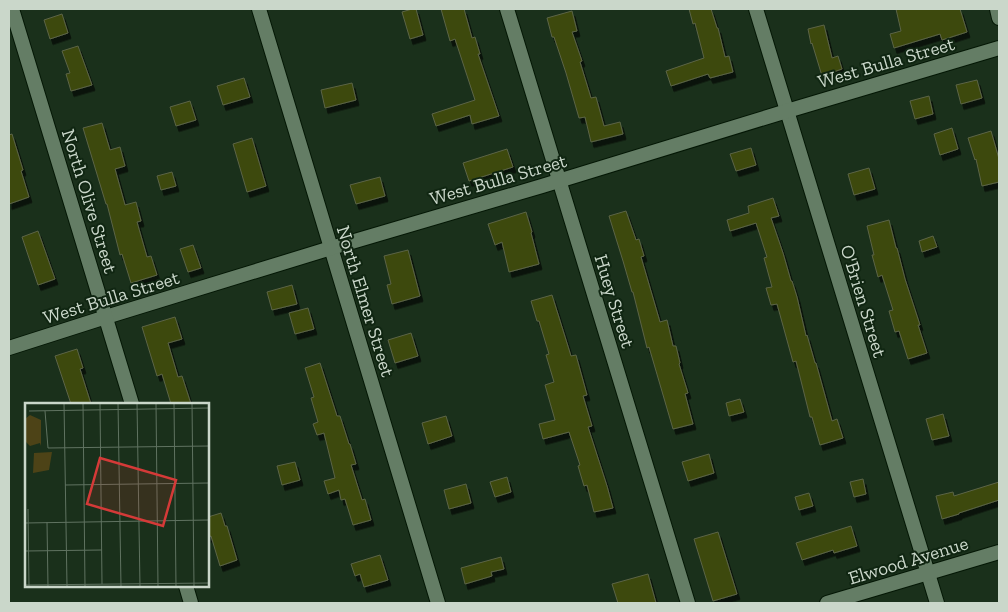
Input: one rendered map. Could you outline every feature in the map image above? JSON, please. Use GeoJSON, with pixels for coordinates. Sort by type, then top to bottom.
{"type":"FeatureCollection","features":[{"type":"Feature","properties":{"kind":"street","name":"North Olive Street"},"geometry":{"type":"LineString","coordinates":[[12,9],[132,403]]}},
{"type":"Feature","properties":{"kind":"street","name":"North Elmer Street"},"geometry":{"type":"LineString","coordinates":[[259,9],[438,603]]}},
{"type":"Feature","properties":{"kind":"street","name":"Huey Street"},"geometry":{"type":"LineString","coordinates":[[507,9],[688,603]]}},
{"type":"Feature","properties":{"kind":"street","name":"O'Brien Street"},"geometry":{"type":"LineString","coordinates":[[756,9],[937,603]]}},
{"type":"Feature","properties":{"kind":"street"},"geometry":{"type":"LineString","coordinates":[[997,9],[999,18]]}},
{"type":"Feature","properties":{"kind":"street","name":"West Bulla Street"},"geometry":{"type":"LineString","coordinates":[[9,348],[331,248],[999,48]]}},
{"type":"Feature","properties":{"kind":"street","name":"Elwood Avenue"},"geometry":{"type":"LineString","coordinates":[[826,603],[999,552]]}},
{"type":"Feature","properties":{"kind":"street"},"geometry":{"type":"LineString","coordinates":[[186,587],[192,603]]}},
{"type":"Feature","properties":{"kind":"building"},"geometry":{"type":"Polygon","coordinates":[[[416,9],[423,35],[410,39],[402,12],[416,9]]]}},
{"type":"Feature","properties":{"kind":"building"},"geometry":{"type":"Polygon","coordinates":[[[441,9],[464,9],[472,38],[475,37],[480,54],[478,54],[499,116],[472,124],[470,115],[436,126],[432,114],[475,100],[455,39],[450,41],[441,9]]]}},
{"type":"Feature","properties":{"kind":"building"},"geometry":{"type":"Polygon","coordinates":[[[689,9],[711,9],[725,57],[729,56],[733,72],[710,78],[708,74],[671,86],[666,71],[704,58],[695,23],[693,24],[689,9]]]}},
{"type":"Feature","properties":{"kind":"building"},"geometry":{"type":"Polygon","coordinates":[[[896,9],[960,9],[967,32],[942,40],[940,34],[894,48],[890,34],[901,31],[896,9]]]}},
{"type":"Feature","properties":{"kind":"building"},"geometry":{"type":"Polygon","coordinates":[[[572,11],[577,31],[572,32],[582,61],[580,62],[591,98],[596,97],[604,126],[620,122],[623,134],[591,142],[585,117],[579,118],[547,18],[572,11]]]}},
{"type":"Feature","properties":{"kind":"building"},"geometry":{"type":"Polygon","coordinates":[[[62,14],[68,33],[50,39],[44,20],[62,14]]]}},
{"type":"Feature","properties":{"kind":"building"},"geometry":{"type":"Polygon","coordinates":[[[824,25],[832,58],[838,56],[842,69],[822,76],[808,29],[824,25]]]}},
{"type":"Feature","properties":{"kind":"building"},"geometry":{"type":"Polygon","coordinates":[[[78,46],[92,85],[71,91],[66,74],[70,73],[62,51],[78,46]]]}},
{"type":"Feature","properties":{"kind":"building"},"geometry":{"type":"Polygon","coordinates":[[[244,78],[250,97],[223,105],[217,86],[244,78]]]}},
{"type":"Feature","properties":{"kind":"building"},"geometry":{"type":"Polygon","coordinates":[[[977,80],[982,98],[961,104],[956,85],[977,80]]]}},
{"type":"Feature","properties":{"kind":"building"},"geometry":{"type":"Polygon","coordinates":[[[352,83],[356,100],[325,108],[321,90],[352,83]]]}},
{"type":"Feature","properties":{"kind":"building"},"geometry":{"type":"Polygon","coordinates":[[[929,96],[933,114],[915,119],[910,101],[929,96]]]}},
{"type":"Feature","properties":{"kind":"building"},"geometry":{"type":"Polygon","coordinates":[[[190,101],[196,120],[176,126],[170,107],[190,101]]]}},
{"type":"Feature","properties":{"kind":"building"},"geometry":{"type":"Polygon","coordinates":[[[102,123],[110,150],[120,147],[125,166],[115,169],[125,205],[136,202],[141,221],[137,222],[147,257],[151,256],[157,275],[131,283],[122,254],[120,255],[107,204],[83,128],[102,123]]]}},
{"type":"Feature","properties":{"kind":"building"},"geometry":{"type":"Polygon","coordinates":[[[952,128],[958,149],[940,155],[934,134],[952,128]]]}},
{"type":"Feature","properties":{"kind":"building"},"geometry":{"type":"Polygon","coordinates":[[[991,131],[999,159],[999,182],[982,186],[976,159],[968,138],[991,131]]]}},
{"type":"Feature","properties":{"kind":"building"},"geometry":{"type":"Polygon","coordinates":[[[12,134],[29,197],[9,204],[9,135],[12,134]]]}},
{"type":"Feature","properties":{"kind":"building"},"geometry":{"type":"Polygon","coordinates":[[[252,138],[266,186],[247,192],[233,144],[252,138]]]}},
{"type":"Feature","properties":{"kind":"building"},"geometry":{"type":"Polygon","coordinates":[[[751,148],[756,165],[736,171],[730,154],[751,148]]]}},
{"type":"Feature","properties":{"kind":"building"},"geometry":{"type":"Polygon","coordinates":[[[507,149],[513,167],[469,181],[463,163],[507,149]]]}},
{"type":"Feature","properties":{"kind":"building"},"geometry":{"type":"Polygon","coordinates":[[[869,168],[875,189],[854,195],[848,174],[869,168]]]}},
{"type":"Feature","properties":{"kind":"building"},"geometry":{"type":"Polygon","coordinates":[[[172,172],[176,186],[161,190],[157,176],[172,172]]]}},
{"type":"Feature","properties":{"kind":"building"},"geometry":{"type":"Polygon","coordinates":[[[380,177],[385,196],[356,204],[350,185],[380,177]]]}},
{"type":"Feature","properties":{"kind":"building"},"geometry":{"type":"Polygon","coordinates":[[[773,198],[779,216],[771,218],[797,297],[806,336],[816,363],[832,421],[837,419],[843,438],[820,445],[812,417],[810,417],[796,361],[793,362],[777,304],[771,305],[766,288],[772,287],[764,258],[767,257],[756,223],[730,231],[727,220],[749,213],[748,206],[773,198]]]}},
{"type":"Feature","properties":{"kind":"building"},"geometry":{"type":"Polygon","coordinates":[[[626,211],[636,240],[639,239],[644,256],[641,257],[660,322],[667,320],[673,346],[676,346],[679,364],[688,393],[685,394],[693,424],[673,429],[649,347],[647,348],[633,292],[609,216],[626,211]]]}},
{"type":"Feature","properties":{"kind":"building"},"geometry":{"type":"Polygon","coordinates":[[[526,212],[539,264],[509,272],[502,242],[495,245],[488,224],[526,212]]]}},
{"type":"Feature","properties":{"kind":"building"},"geometry":{"type":"Polygon","coordinates":[[[889,220],[927,353],[908,359],[899,331],[895,332],[889,311],[893,310],[882,275],[878,277],[867,226],[889,220]]]}},
{"type":"Feature","properties":{"kind":"building"},"geometry":{"type":"Polygon","coordinates":[[[38,231],[55,279],[38,285],[22,237],[38,231]]]}},
{"type":"Feature","properties":{"kind":"building"},"geometry":{"type":"Polygon","coordinates":[[[933,236],[937,247],[922,252],[919,241],[933,236]]]}},
{"type":"Feature","properties":{"kind":"building"},"geometry":{"type":"Polygon","coordinates":[[[193,245],[201,268],[188,272],[180,249],[193,245]]]}},
{"type":"Feature","properties":{"kind":"building"},"geometry":{"type":"Polygon","coordinates":[[[408,250],[420,296],[392,304],[387,285],[391,284],[384,256],[408,250]]]}},
{"type":"Feature","properties":{"kind":"building"},"geometry":{"type":"Polygon","coordinates":[[[292,285],[297,304],[272,310],[267,292],[292,285]]]}},
{"type":"Feature","properties":{"kind":"building"},"geometry":{"type":"Polygon","coordinates":[[[552,295],[571,356],[576,355],[587,395],[583,396],[592,426],[588,427],[613,508],[594,512],[587,485],[584,486],[578,466],[580,465],[569,432],[543,439],[539,424],[555,420],[545,385],[554,382],[546,355],[549,354],[531,301],[552,295]]]}},
{"type":"Feature","properties":{"kind":"building"},"geometry":{"type":"Polygon","coordinates":[[[308,308],[314,329],[295,334],[289,313],[308,308]]]}},
{"type":"Feature","properties":{"kind":"building"},"geometry":{"type":"Polygon","coordinates":[[[175,317],[182,339],[168,343],[178,377],[182,376],[191,403],[171,403],[162,374],[157,376],[142,327],[175,317]]]}},
{"type":"Feature","properties":{"kind":"building"},"geometry":{"type":"Polygon","coordinates":[[[411,333],[418,356],[395,363],[388,340],[411,333]]]}},
{"type":"Feature","properties":{"kind":"building"},"geometry":{"type":"Polygon","coordinates":[[[77,349],[83,368],[80,369],[91,403],[71,403],[55,356],[77,349]]]}},
{"type":"Feature","properties":{"kind":"building"},"geometry":{"type":"Polygon","coordinates":[[[320,363],[337,416],[340,416],[350,444],[356,464],[351,465],[362,500],[365,499],[371,520],[353,525],[345,499],[341,500],[339,490],[328,494],[324,481],[335,478],[324,433],[317,435],[313,424],[318,422],[311,398],[314,397],[305,368],[320,363]]]}},
{"type":"Feature","properties":{"kind":"building"},"geometry":{"type":"Polygon","coordinates":[[[740,399],[744,412],[729,416],[726,403],[740,399]]]}},
{"type":"Feature","properties":{"kind":"building"},"geometry":{"type":"Polygon","coordinates":[[[943,414],[949,436],[932,440],[926,419],[943,414]]]}},
{"type":"Feature","properties":{"kind":"building"},"geometry":{"type":"Polygon","coordinates":[[[446,416],[452,436],[428,444],[422,423],[446,416]]]}},
{"type":"Feature","properties":{"kind":"building"},"geometry":{"type":"Polygon","coordinates":[[[709,454],[714,473],[688,481],[682,462],[709,454]]]}},
{"type":"Feature","properties":{"kind":"building"},"geometry":{"type":"Polygon","coordinates":[[[295,462],[300,480],[282,485],[277,466],[295,462]]]}},
{"type":"Feature","properties":{"kind":"building"},"geometry":{"type":"Polygon","coordinates":[[[507,477],[511,492],[495,497],[490,482],[507,477]]]}},
{"type":"Feature","properties":{"kind":"building"},"geometry":{"type":"Polygon","coordinates":[[[863,479],[866,494],[854,497],[850,482],[863,479]]]}},
{"type":"Feature","properties":{"kind":"building"},"geometry":{"type":"Polygon","coordinates":[[[999,482],[999,500],[942,519],[936,496],[953,492],[954,496],[999,482]]]}},
{"type":"Feature","properties":{"kind":"building"},"geometry":{"type":"Polygon","coordinates":[[[466,484],[471,503],[449,509],[444,490],[466,484]]]}},
{"type":"Feature","properties":{"kind":"building"},"geometry":{"type":"Polygon","coordinates":[[[809,493],[813,506],[799,510],[795,497],[809,493]]]}},
{"type":"Feature","properties":{"kind":"building"},"geometry":{"type":"Polygon","coordinates":[[[221,513],[237,560],[220,566],[211,536],[209,537],[209,517],[221,513]]]}},
{"type":"Feature","properties":{"kind":"building"},"geometry":{"type":"Polygon","coordinates":[[[851,526],[857,546],[834,553],[833,550],[802,560],[796,543],[851,526]]]}},
{"type":"Feature","properties":{"kind":"building"},"geometry":{"type":"Polygon","coordinates":[[[718,532],[737,594],[713,601],[694,539],[718,532]]]}},
{"type":"Feature","properties":{"kind":"building"},"geometry":{"type":"Polygon","coordinates":[[[380,555],[388,580],[364,587],[360,574],[355,576],[351,564],[380,555]]]}},
{"type":"Feature","properties":{"kind":"building"},"geometry":{"type":"Polygon","coordinates":[[[501,557],[504,569],[491,572],[492,576],[465,584],[461,568],[501,557]]]}},
{"type":"Feature","properties":{"kind":"building"},"geometry":{"type":"Polygon","coordinates":[[[648,574],[656,603],[618,603],[612,584],[648,574]]]}}]}
